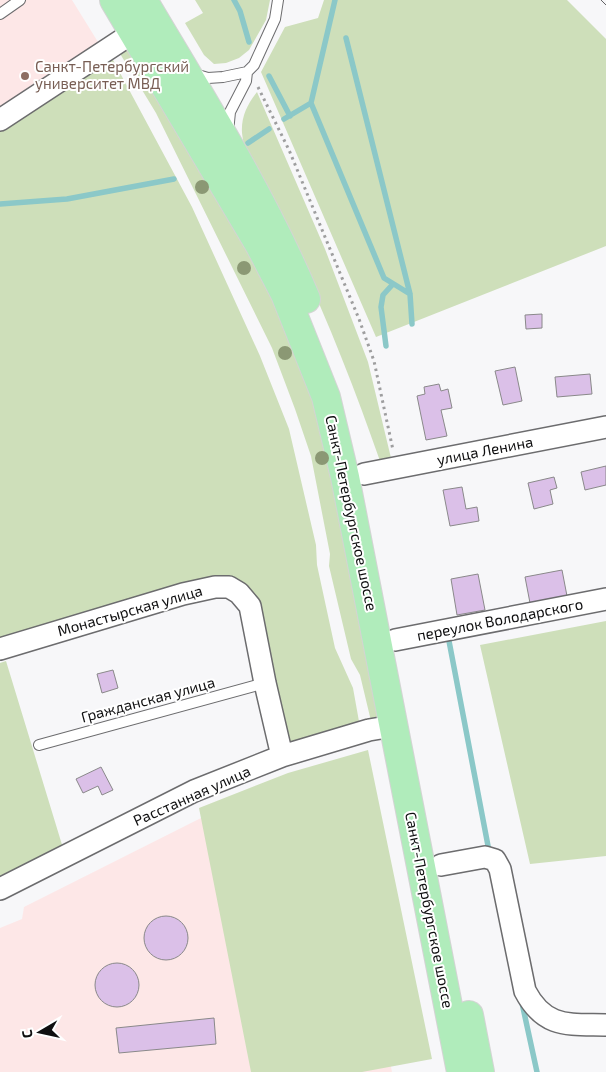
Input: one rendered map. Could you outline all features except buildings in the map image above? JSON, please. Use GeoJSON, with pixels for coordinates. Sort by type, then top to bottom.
{"type":"FeatureCollection","features":[{"type":"Feature","properties":{"kind":"main road","name":"Санкт-Петербургское шоссе"},"geometry":{"type":"LineString","coordinates":[[114,0],[259,244],[285,294],[326,398],[346,477],[461,1072]]}},
{"type":"Feature","properties":{"kind":"main road","name":"Санкт-Петербургское шоссе"},"geometry":{"type":"LineString","coordinates":[[143,0],[267,215],[290,261],[327,348],[352,422],[364,474],[395,640],[441,865],[480,1072]]}},
{"type":"Feature","properties":{"kind":"street"},"geometry":{"type":"LineString","coordinates":[[0,120],[134,32]]}},
{"type":"Feature","properties":{"kind":"street","name":"улица Ленина"},"geometry":{"type":"LineString","coordinates":[[364,474],[606,427]]}},
{"type":"Feature","properties":{"kind":"street","name":"Монастырская улица"},"geometry":{"type":"LineString","coordinates":[[0,649],[183,594],[215,586],[229,587],[238,593],[250,606],[282,756]]}},
{"type":"Feature","properties":{"kind":"street","name":"переулок Володарского"},"geometry":{"type":"LineString","coordinates":[[395,640],[606,600]]}},
{"type":"Feature","properties":{"kind":"street","name":"Расстанная улица"},"geometry":{"type":"LineString","coordinates":[[0,889],[194,791],[282,756],[369,730],[393,726]]}},
{"type":"Feature","properties":{"kind":"street"},"geometry":{"type":"LineString","coordinates":[[441,865],[485,857],[495,860],[500,869],[525,991],[532,1004],[543,1015],[565,1024],[606,1025]]}},
{"type":"Feature","properties":{"kind":"lane"},"geometry":{"type":"LineString","coordinates":[[0,14],[20,0]]}},
{"type":"Feature","properties":{"kind":"lane"},"geometry":{"type":"LineString","coordinates":[[184,70],[208,78],[247,72],[254,65],[275,19],[278,0]]}},
{"type":"Feature","properties":{"kind":"lane"},"geometry":{"type":"LineString","coordinates":[[229,148],[228,125],[230,112],[246,81],[247,72]]}},
{"type":"Feature","properties":{"kind":"lane","name":"Гражданская улица"},"geometry":{"type":"LineString","coordinates":[[39,745],[265,683]]}},
{"type":"Feature","properties":{"kind":"path"},"geometry":{"type":"LineString","coordinates":[[254,81],[289,150],[359,319],[374,361],[394,458]]}},
{"type":"Feature","properties":{"kind":"shaded area","name":"Санкт-Петербургский университет МВД"},"geometry":{"type":"Polygon","coordinates":[[[0,0],[72,0],[98,42],[0,110],[0,0]]]}},
{"type":"Feature","properties":{"kind":"shaded area"},"geometry":{"type":"Polygon","coordinates":[[[333,770],[392,1072],[0,1072],[0,928],[22,919],[24,907],[201,818],[333,770]]]}},
{"type":"Feature","properties":{"kind":"green space"},"geometry":{"type":"Polygon","coordinates":[[[195,0],[270,0],[266,20],[249,50],[239,58],[226,63],[214,64],[204,55],[185,23],[203,13],[195,0]]]}},
{"type":"Feature","properties":{"kind":"green space"},"geometry":{"type":"Polygon","coordinates":[[[324,0],[567,0],[606,39],[606,246],[376,337],[261,72],[285,27],[318,18],[324,0]]]}},
{"type":"Feature","properties":{"kind":"green space"},"geometry":{"type":"Polygon","coordinates":[[[131,43],[254,253],[322,422],[379,718],[371,721],[360,675],[351,659],[329,566],[330,554],[311,456],[295,409],[272,348],[156,113],[119,52],[131,43]]]}},
{"type":"Feature","properties":{"kind":"green space"},"geometry":{"type":"Polygon","coordinates":[[[112,58],[192,207],[260,356],[289,429],[316,545],[317,565],[335,648],[353,688],[360,727],[290,748],[255,603],[224,578],[0,643],[0,129],[112,58]]]}},
{"type":"Feature","properties":{"kind":"green space"},"geometry":{"type":"Polygon","coordinates":[[[257,92],[325,249],[368,362],[391,458],[380,461],[321,307],[298,257],[250,164],[245,148],[242,127],[245,111],[257,92]]]}},
{"type":"Feature","properties":{"kind":"green space"},"geometry":{"type":"Polygon","coordinates":[[[606,621],[606,856],[530,864],[480,645],[606,621]]]}},
{"type":"Feature","properties":{"kind":"green space"},"geometry":{"type":"Polygon","coordinates":[[[6,661],[63,848],[0,878],[0,663],[6,661]]]}},
{"type":"Feature","properties":{"kind":"green space"},"geometry":{"type":"Polygon","coordinates":[[[368,750],[432,1059],[362,1072],[251,1072],[199,808],[288,773],[368,750]]]}},
{"type":"Feature","properties":{"kind":"waterway"},"geometry":{"type":"LineString","coordinates":[[234,0],[240,11],[249,42]]}},
{"type":"Feature","properties":{"kind":"waterway"},"geometry":{"type":"LineString","coordinates":[[284,119],[311,103],[335,0]]}},
{"type":"Feature","properties":{"kind":"waterway"},"geometry":{"type":"LineString","coordinates":[[346,38],[410,294],[412,324]]}},
{"type":"Feature","properties":{"kind":"waterway"},"geometry":{"type":"LineString","coordinates":[[269,76],[290,116]]}},
{"type":"Feature","properties":{"kind":"waterway"},"geometry":{"type":"LineString","coordinates":[[311,103],[384,278],[410,294]]}},
{"type":"Feature","properties":{"kind":"waterway"},"geometry":{"type":"LineString","coordinates":[[248,143],[269,129]]}},
{"type":"Feature","properties":{"kind":"waterway"},"geometry":{"type":"LineString","coordinates":[[0,204],[67,199],[174,179]]}},
{"type":"Feature","properties":{"kind":"waterway"},"geometry":{"type":"LineString","coordinates":[[386,346],[381,307],[383,295],[393,284]]}},
{"type":"Feature","properties":{"kind":"waterway"},"geometry":{"type":"LineString","coordinates":[[449,641],[489,851]]}},
{"type":"Feature","properties":{"kind":"waterway"},"geometry":{"type":"LineString","coordinates":[[522,1003],[537,1072]]}},
{"type":"Feature","properties":{"kind":"tram line"},"geometry":{"type":"LineString","coordinates":[[601,0],[606,5]]}},
{"type":"Feature","properties":{"kind":"place","name":"Санкт-Петербургский университет МВД"},"geometry":{"type":"Point","coordinates":[25,76]}}]}
